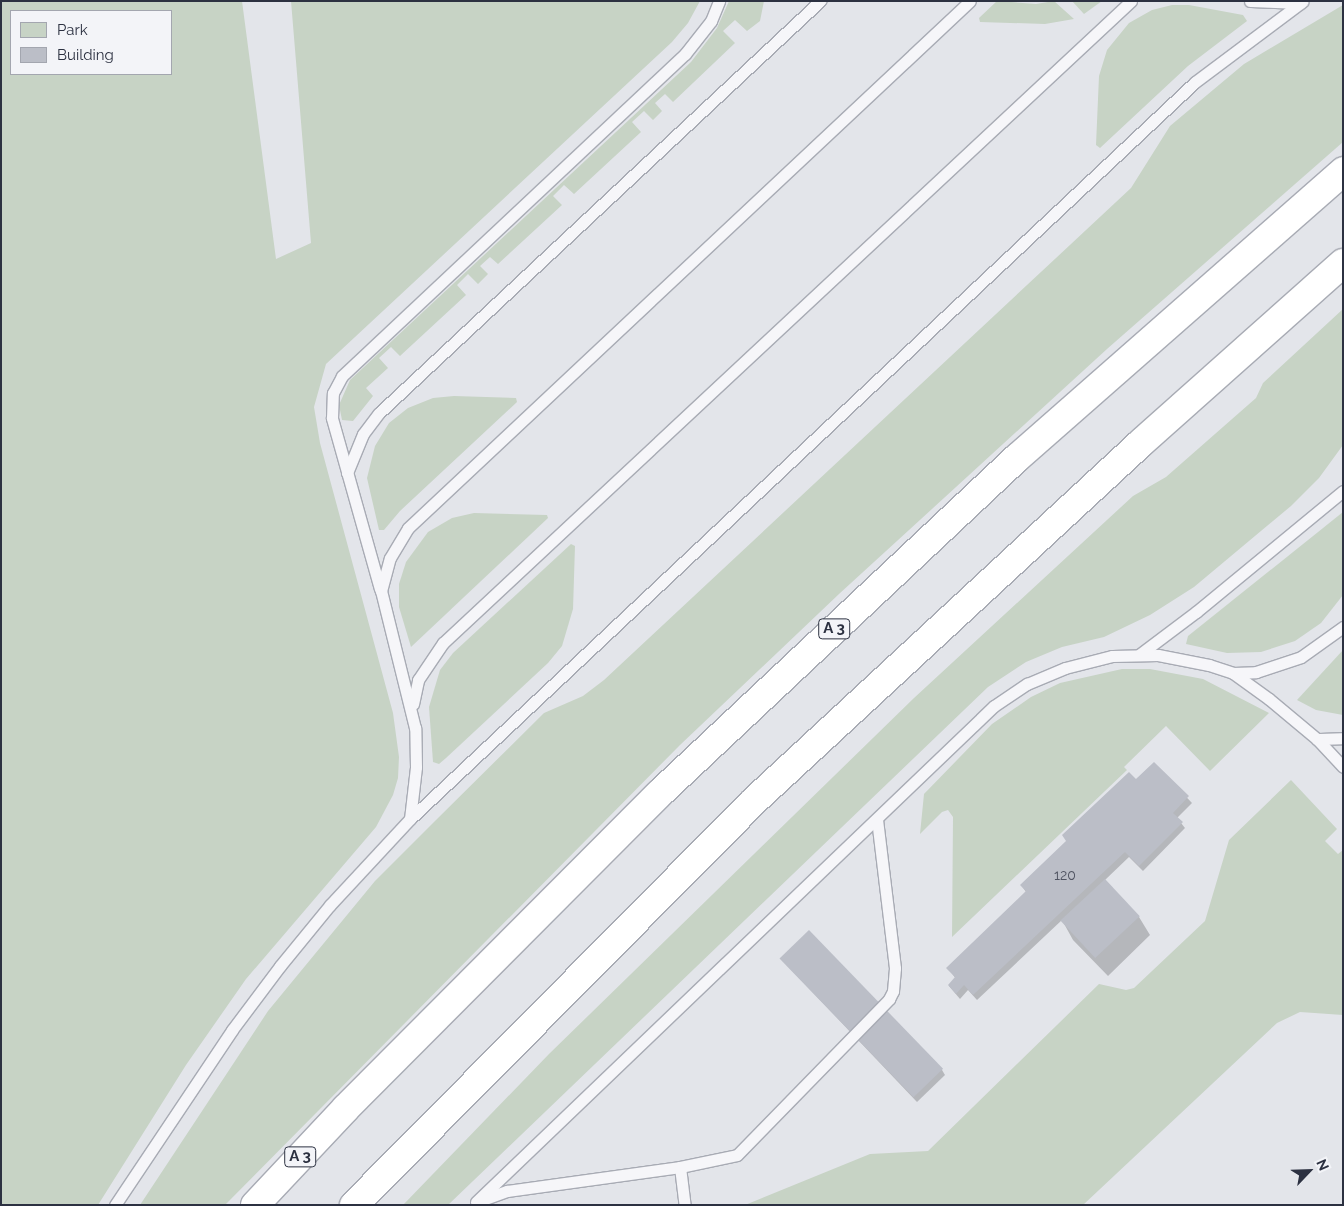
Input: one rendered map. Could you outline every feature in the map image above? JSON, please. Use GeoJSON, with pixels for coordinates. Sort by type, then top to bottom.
{"type":"FeatureCollection","features":[{"type":"Feature","properties":{"kind":"highway","name":"A 3"},"geometry":{"type":"LineString","coordinates":[[255,1205],[346,1108],[659,794],[1018,457],[1343,171]]}},
{"type":"Feature","properties":{"kind":"highway"},"geometry":{"type":"LineString","coordinates":[[354,1205],[755,800],[1142,442],[1343,263]]}},
{"type":"Feature","properties":{"kind":"lane"},"geometry":{"type":"LineString","coordinates":[[410,819],[416,759],[412,711],[331,411],[333,393],[342,376],[685,54],[711,21],[719,1]]}},
{"type":"Feature","properties":{"kind":"lane"},"geometry":{"type":"LineString","coordinates":[[347,473],[364,434],[379,413],[820,1]]}},
{"type":"Feature","properties":{"kind":"lane"},"geometry":{"type":"LineString","coordinates":[[381,591],[390,558],[417,518],[970,1]]}},
{"type":"Feature","properties":{"kind":"lane"},"geometry":{"type":"LineString","coordinates":[[412,711],[418,680],[442,643],[1131,1]]}},
{"type":"Feature","properties":{"kind":"lane"},"geometry":{"type":"LineString","coordinates":[[1250,1],[1304,2]]}},
{"type":"Feature","properties":{"kind":"lane"},"geometry":{"type":"LineString","coordinates":[[115,1205],[232,1030],[280,966],[330,905],[410,819],[1195,82],[1304,2]]}},
{"type":"Feature","properties":{"kind":"lane"},"geometry":{"type":"LineString","coordinates":[[1140,654],[1196,612],[1343,492]]}},
{"type":"Feature","properties":{"kind":"lane"},"geometry":{"type":"LineString","coordinates":[[474,1203],[877,820],[994,706],[1014,692],[1046,675],[1090,660],[1140,654],[1183,658],[1233,673],[1263,671],[1301,657],[1343,627]]}},
{"type":"Feature","properties":{"kind":"lane"},"geometry":{"type":"LineString","coordinates":[[1233,673],[1317,738],[1343,767]]}},
{"type":"Feature","properties":{"kind":"lane"},"geometry":{"type":"LineString","coordinates":[[1317,738],[1343,738]]}},
{"type":"Feature","properties":{"kind":"lane"},"geometry":{"type":"LineString","coordinates":[[474,1203],[507,1191],[680,1167],[737,1155],[889,999],[895,968],[877,820]]}},
{"type":"Feature","properties":{"kind":"lane"},"geometry":{"type":"LineString","coordinates":[[680,1167],[685,1205]]}},
{"type":"Feature","properties":{"kind":"green space"},"geometry":{"type":"Polygon","coordinates":[[[1,1],[242,1],[276,259],[311,243],[291,1],[700,1],[688,23],[672,42],[326,364],[314,407],[320,443],[393,713],[399,757],[398,778],[393,795],[376,827],[246,979],[186,1065],[98,1205],[1,1205],[1,1]]]}},
{"type":"Feature","properties":{"kind":"green space"},"geometry":{"type":"Polygon","coordinates":[[[729,1],[764,1],[760,21],[747,31],[735,20],[723,31],[735,43],[673,102],[665,94],[655,103],[662,111],[653,120],[644,111],[632,122],[641,132],[574,194],[564,185],[553,196],[562,205],[498,264],[490,257],[480,266],[488,274],[478,284],[468,274],[457,285],[466,295],[400,356],[391,347],[379,358],[388,368],[366,388],[373,396],[353,421],[342,420],[339,405],[350,380],[691,62],[717,28],[729,1]]]}},
{"type":"Feature","properties":{"kind":"green space"},"geometry":{"type":"Polygon","coordinates":[[[997,1],[1036,4],[1054,1],[1074,19],[1045,24],[980,22],[979,18],[997,1]]]}},
{"type":"Feature","properties":{"kind":"green space"},"geometry":{"type":"Polygon","coordinates":[[[1072,1],[1102,1],[1084,14],[1072,1]]]}},
{"type":"Feature","properties":{"kind":"green space"},"geometry":{"type":"Polygon","coordinates":[[[1172,5],[1189,5],[1243,15],[1247,21],[1188,66],[1100,148],[1096,145],[1099,76],[1107,50],[1129,23],[1152,10],[1172,5]]]}},
{"type":"Feature","properties":{"kind":"green space"},"geometry":{"type":"Polygon","coordinates":[[[1343,5],[1343,142],[1107,349],[839,594],[680,745],[225,1205],[140,1205],[268,1011],[375,881],[435,821],[544,713],[583,696],[604,680],[1131,188],[1170,126],[1244,64],[1343,5]]]}},
{"type":"Feature","properties":{"kind":"green space"},"geometry":{"type":"Polygon","coordinates":[[[1343,309],[1343,445],[1319,478],[1291,506],[1194,587],[1150,615],[1104,637],[1062,647],[1026,662],[988,687],[448,1205],[403,1205],[549,1054],[914,698],[1133,496],[1166,477],[1256,398],[1263,383],[1343,309]]]}},
{"type":"Feature","properties":{"kind":"green space"},"geometry":{"type":"Polygon","coordinates":[[[454,396],[516,398],[517,402],[400,511],[384,530],[379,530],[367,478],[375,446],[389,423],[408,408],[433,398],[454,396]]]}},
{"type":"Feature","properties":{"kind":"green space"},"geometry":{"type":"Polygon","coordinates":[[[1343,512],[1343,595],[1321,623],[1295,641],[1261,652],[1227,653],[1186,644],[1188,636],[1343,512]]]}},
{"type":"Feature","properties":{"kind":"green space"},"geometry":{"type":"Polygon","coordinates":[[[474,513],[547,515],[548,518],[411,647],[399,607],[399,584],[406,562],[428,532],[452,518],[474,513]]]}},
{"type":"Feature","properties":{"kind":"green space"},"geometry":{"type":"Polygon","coordinates":[[[571,544],[575,546],[573,609],[562,646],[548,663],[446,758],[439,764],[433,762],[429,707],[440,670],[453,653],[571,544]]]}},
{"type":"Feature","properties":{"kind":"green space"},"geometry":{"type":"Polygon","coordinates":[[[1343,650],[1343,715],[1316,710],[1297,700],[1343,650]]]}},
{"type":"Feature","properties":{"kind":"green space"},"geometry":{"type":"Polygon","coordinates":[[[1122,669],[1150,669],[1203,679],[1269,713],[1210,771],[1166,726],[1124,767],[1127,770],[952,937],[953,817],[948,810],[942,812],[920,834],[924,794],[992,724],[1031,697],[1060,683],[1122,669]]]}},
{"type":"Feature","properties":{"kind":"green space"},"geometry":{"type":"Polygon","coordinates":[[[1291,780],[1337,829],[1325,841],[1338,854],[1343,850],[1343,1015],[1300,1012],[1277,1023],[1083,1205],[745,1205],[870,1154],[928,1151],[1099,984],[1126,990],[1134,988],[1205,921],[1229,840],[1291,780]]]}},
{"type":"Feature","properties":{"kind":"building"},"geometry":{"type":"Polygon","coordinates":[[[1154,762],[1189,796],[1173,813],[1183,822],[1139,866],[1125,852],[973,995],[964,985],[956,994],[948,985],[955,977],[946,968],[1026,891],[1020,885],[1066,841],[1062,835],[1129,772],[1136,779],[1154,762]]]}},
{"type":"Feature","properties":{"kind":"building"},"geometry":{"type":"Polygon","coordinates":[[[1105,879],[1140,916],[1095,958],[1060,921],[1105,879]]]}},
{"type":"Feature","properties":{"kind":"building"},"geometry":{"type":"Polygon","coordinates":[[[809,930],[943,1069],[914,1097],[780,958],[809,930]]]}}]}
